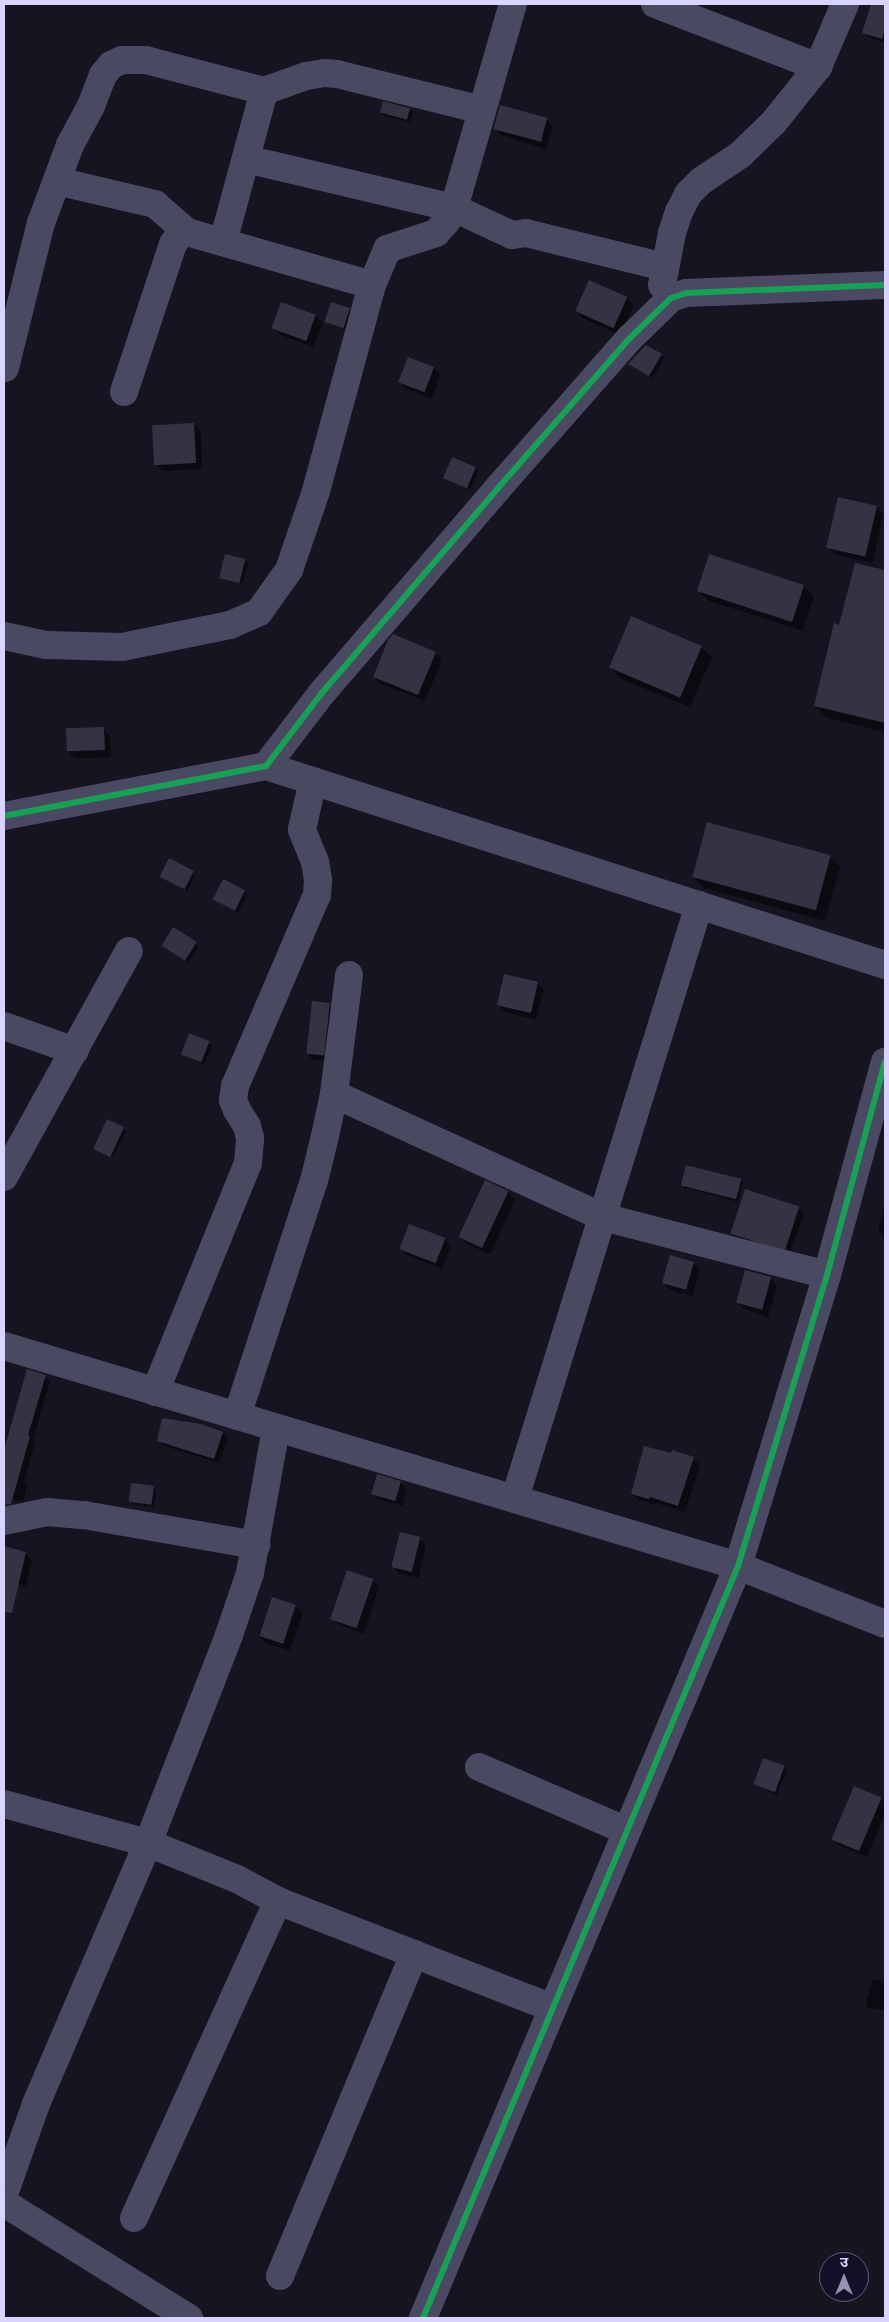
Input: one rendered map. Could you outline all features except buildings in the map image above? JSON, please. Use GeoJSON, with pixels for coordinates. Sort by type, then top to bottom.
{"type":"FeatureCollection","features":[{"type":"Feature","properties":{"kind":"street"},"geometry":{"type":"LineString","coordinates":[[4,636],[46,644],[122,647],[230,625],[259,612],[289,570],[316,491],[372,285],[387,249],[436,233],[446,222],[454,208],[513,4]]}},
{"type":"Feature","properties":{"kind":"street"},"geometry":{"type":"LineString","coordinates":[[655,4],[703,12],[818,67]]}},
{"type":"Feature","properties":{"kind":"street"},"geometry":{"type":"LineString","coordinates":[[659,306],[664,267],[679,212],[688,194],[700,181],[740,155],[774,122],[818,67],[845,4]]}},
{"type":"Feature","properties":{"kind":"street"},"geometry":{"type":"LineString","coordinates":[[5,368],[41,223],[70,145],[92,106],[103,75],[111,65],[122,60],[146,60],[264,91],[306,76],[324,73],[337,74],[482,110]]}},
{"type":"Feature","properties":{"kind":"street"},"geometry":{"type":"LineString","coordinates":[[223,242],[264,91]]}},
{"type":"Feature","properties":{"kind":"street"},"geometry":{"type":"LineString","coordinates":[[246,159],[454,208],[512,236],[526,234],[664,267]]}},
{"type":"Feature","properties":{"kind":"street"},"geometry":{"type":"LineString","coordinates":[[57,181],[155,204],[187,232],[372,285]]}},
{"type":"Feature","properties":{"kind":"street"},"geometry":{"type":"LineString","coordinates":[[124,392],[173,244],[181,234],[187,232]]}},
{"type":"Feature","properties":{"kind":"street"},"geometry":{"type":"LineString","coordinates":[[266,766],[327,687],[505,480],[659,306],[671,298],[686,293],[885,285]]}},
{"type":"Feature","properties":{"kind":"street"},"geometry":{"type":"LineString","coordinates":[[4,816],[266,766],[885,965]]}},
{"type":"Feature","properties":{"kind":"street"},"geometry":{"type":"LineString","coordinates":[[155,1392],[248,1163],[250,1138],[247,1126],[233,1100],[235,1086],[317,895],[318,880],[315,862],[302,829],[313,781]]}},
{"type":"Feature","properties":{"kind":"street"},"geometry":{"type":"LineString","coordinates":[[515,1498],[700,906]]}},
{"type":"Feature","properties":{"kind":"street"},"geometry":{"type":"LineString","coordinates":[[4,1178],[129,950]]}},
{"type":"Feature","properties":{"kind":"street"},"geometry":{"type":"LineString","coordinates":[[237,1416],[314,1181],[334,1094],[348,975]]}},
{"type":"Feature","properties":{"kind":"street"},"geometry":{"type":"LineString","coordinates":[[4,1026],[75,1051]]}},
{"type":"Feature","properties":{"kind":"street"},"geometry":{"type":"LineString","coordinates":[[423,2318],[738,1566],[827,1275],[885,1062]]}},
{"type":"Feature","properties":{"kind":"street"},"geometry":{"type":"LineString","coordinates":[[334,1094],[603,1217],[827,1275]]}},
{"type":"Feature","properties":{"kind":"street"},"geometry":{"type":"LineString","coordinates":[[4,1346],[738,1566],[885,1624]]}},
{"type":"Feature","properties":{"kind":"street"},"geometry":{"type":"LineString","coordinates":[[4,2194],[36,2104],[148,1843],[229,1635],[250,1573],[276,1428]]}},
{"type":"Feature","properties":{"kind":"street"},"geometry":{"type":"LineString","coordinates":[[4,1520],[47,1512],[84,1515],[256,1545]]}},
{"type":"Feature","properties":{"kind":"street"},"geometry":{"type":"LineString","coordinates":[[479,1767],[627,1831]]}},
{"type":"Feature","properties":{"kind":"street"},"geometry":{"type":"LineString","coordinates":[[4,1804],[148,1843],[237,1879],[278,1900],[553,2008]]}},
{"type":"Feature","properties":{"kind":"street"},"geometry":{"type":"LineString","coordinates":[[134,2218],[278,1900]]}},
{"type":"Feature","properties":{"kind":"street"},"geometry":{"type":"LineString","coordinates":[[280,2276],[414,1954]]}},
{"type":"Feature","properties":{"kind":"street"},"geometry":{"type":"LineString","coordinates":[[4,2203],[189,2318]]}},
{"type":"Feature","properties":{"kind":"cycle path"},"geometry":{"type":"LineString","coordinates":[[4,816],[266,766],[321,694],[498,488],[630,338],[671,298],[686,293],[885,285]]}},
{"type":"Feature","properties":{"kind":"cycle path"},"geometry":{"type":"LineString","coordinates":[[423,2318],[738,1566],[827,1275],[885,1062]]}}]}
